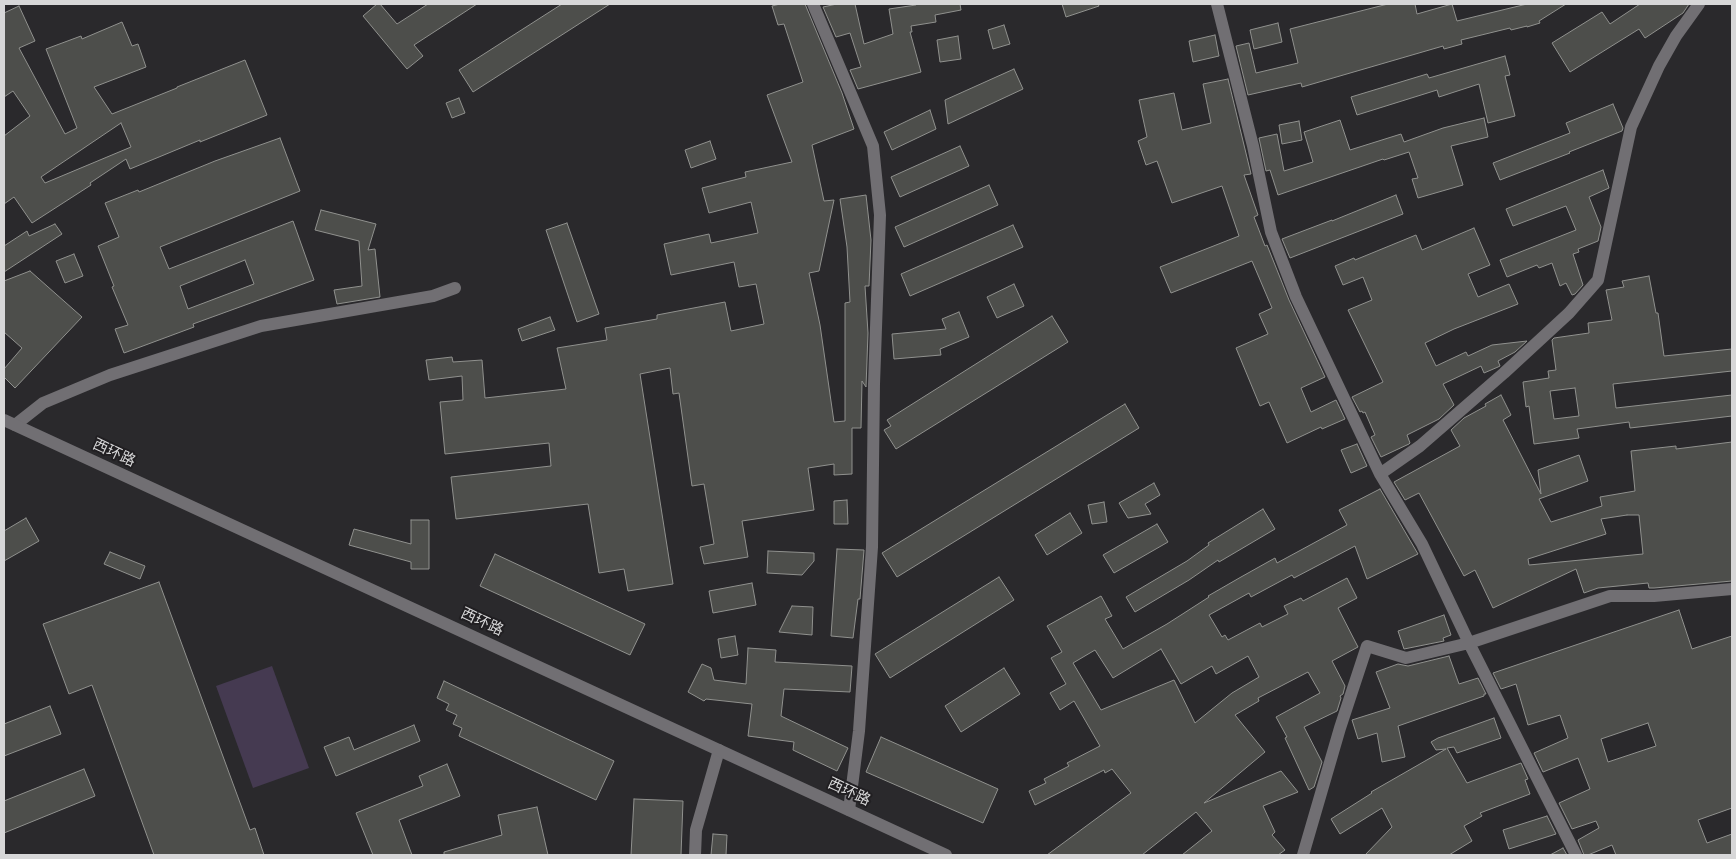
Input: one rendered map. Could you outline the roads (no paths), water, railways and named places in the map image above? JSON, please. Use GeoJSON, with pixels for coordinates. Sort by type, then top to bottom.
{"type":"FeatureCollection","features":[{"type":"Feature","properties":{"kind":"street"},"geometry":{"type":"LineString","coordinates":[[813,4],[873,146],[880,216],[874,384],[872,547],[859,731],[849,810]]}},
{"type":"Feature","properties":{"kind":"street"},"geometry":{"type":"LineString","coordinates":[[1217,4],[1253,146],[1271,232],[1296,297],[1380,474],[1422,544],[1469,643],[1576,855]]}},
{"type":"Feature","properties":{"kind":"street"},"geometry":{"type":"LineString","coordinates":[[1380,474],[1420,446],[1504,373],[1569,312],[1598,280],[1631,127],[1659,66],[1676,36],[1699,4]]}},
{"type":"Feature","properties":{"kind":"street"},"geometry":{"type":"LineString","coordinates":[[9,422],[43,403],[110,375],[261,326],[433,296],[455,288]]}},
{"type":"Feature","properties":{"kind":"street","name":"西环路"},"geometry":{"type":"LineString","coordinates":[[9,422],[946,855]]}},
{"type":"Feature","properties":{"kind":"street"},"geometry":{"type":"LineString","coordinates":[[1303,855],[1366,646],[1406,658],[1469,643],[1610,596],[1654,596],[1732,589]]}},
{"type":"Feature","properties":{"kind":"street"},"geometry":{"type":"LineString","coordinates":[[695,855],[696,830],[719,750]]}}]}
